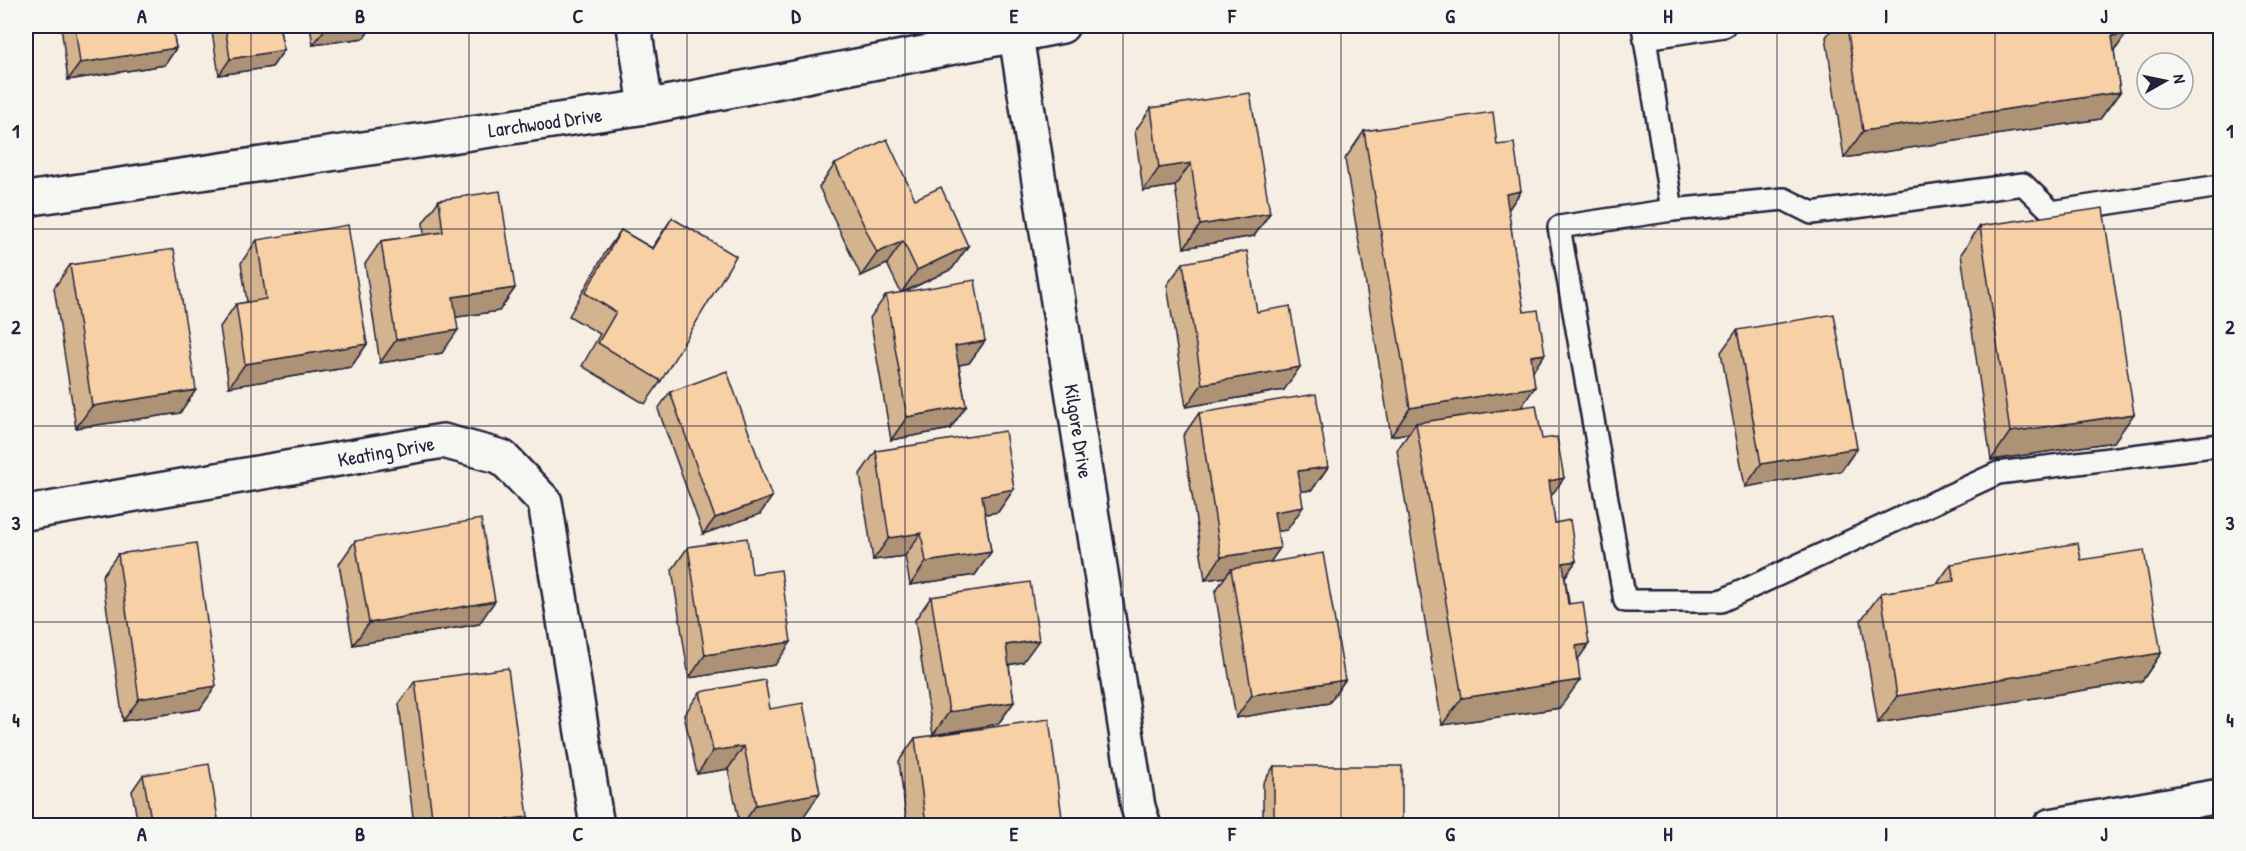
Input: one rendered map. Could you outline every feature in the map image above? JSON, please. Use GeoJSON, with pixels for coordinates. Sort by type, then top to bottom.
{"type":"FeatureCollection","features":[{"type":"Feature","properties":{"kind":"street"},"geometry":{"type":"LineString","coordinates":[[634,26],[646,107]]}},
{"type":"Feature","properties":{"kind":"street","name":"Larchwood Drive"},"geometry":{"type":"LineString","coordinates":[[26,199],[646,107],[938,38],[1016,36],[1062,26]]}},
{"type":"Feature","properties":{"kind":"street","name":"Kilgore Drive"},"geometry":{"type":"LineString","coordinates":[[1016,36],[1136,795],[1144,825]]}},
{"type":"Feature","properties":{"kind":"street","name":"Keating Drive"},"geometry":{"type":"LineString","coordinates":[[26,513],[443,441],[502,457],[545,502],[597,825]]}},
{"type":"Feature","properties":{"kind":"street"},"geometry":{"type":"LineString","coordinates":[[2050,825],[2220,796]]}},
{"type":"Feature","properties":{"kind":"lane"},"geometry":{"type":"LineString","coordinates":[[1672,210],[1644,32],[1724,26]]}},
{"type":"Feature","properties":{"kind":"lane"},"geometry":{"type":"LineString","coordinates":[[2220,186],[2052,212],[2023,184],[1812,213],[1784,199],[1672,210],[1559,227],[1625,601],[1721,601],[1998,473],[2220,445]]}},
{"type":"Feature","properties":{"kind":"building"},"geometry":{"type":"Polygon","coordinates":[[[75,26],[172,26],[176,48],[80,63],[75,26]]]}},
{"type":"Feature","properties":{"kind":"building"},"geometry":{"type":"Polygon","coordinates":[[[225,26],[279,26],[284,50],[230,59],[225,26]]]}},
{"type":"Feature","properties":{"kind":"building"},"geometry":{"type":"Polygon","coordinates":[[[324,26],[347,26],[325,29],[324,26]]]}},
{"type":"Feature","properties":{"kind":"building"},"geometry":{"type":"Polygon","coordinates":[[[1847,26],[2125,26],[2126,34],[2112,36],[2120,92],[1863,131],[1847,26]]]}},
{"type":"Feature","properties":{"kind":"building"},"geometry":{"type":"Polygon","coordinates":[[[1250,93],[1270,213],[1200,225],[1191,163],[1159,168],[1151,108],[1250,93]]]}},
{"type":"Feature","properties":{"kind":"building"},"geometry":{"type":"Polygon","coordinates":[[[1493,112],[1497,145],[1514,143],[1521,191],[1506,194],[1524,312],[1538,310],[1545,354],[1531,356],[1535,387],[1410,408],[1364,131],[1493,112]]]}},
{"type":"Feature","properties":{"kind":"building"},"geometry":{"type":"Polygon","coordinates":[[[887,139],[915,199],[941,187],[968,246],[917,270],[903,241],[877,253],[835,164],[887,139]]]}},
{"type":"Feature","properties":{"kind":"building"},"geometry":{"type":"Polygon","coordinates":[[[500,191],[515,288],[453,297],[458,330],[396,340],[381,241],[443,232],[439,200],[500,191]]]}},
{"type":"Feature","properties":{"kind":"building"},"geometry":{"type":"Polygon","coordinates":[[[2103,208],[2134,414],[2010,432],[1980,226],[2103,208]]]}},
{"type":"Feature","properties":{"kind":"building"},"geometry":{"type":"Polygon","coordinates":[[[672,218],[736,256],[661,381],[598,343],[616,312],[585,293],[621,230],[653,249],[672,218]]]}},
{"type":"Feature","properties":{"kind":"building"},"geometry":{"type":"Polygon","coordinates":[[[348,225],[367,344],[245,364],[236,304],[266,299],[257,240],[348,225]]]}},
{"type":"Feature","properties":{"kind":"building"},"geometry":{"type":"Polygon","coordinates":[[[174,249],[196,390],[92,406],[70,265],[174,249]]]}},
{"type":"Feature","properties":{"kind":"building"},"geometry":{"type":"Polygon","coordinates":[[[1247,251],[1257,312],[1290,306],[1300,367],[1202,384],[1183,263],[1247,251]]]}},
{"type":"Feature","properties":{"kind":"building"},"geometry":{"type":"Polygon","coordinates":[[[975,280],[985,341],[955,346],[966,406],[907,417],[886,295],[975,280]]]}},
{"type":"Feature","properties":{"kind":"building"},"geometry":{"type":"Polygon","coordinates":[[[1834,314],[1857,448],[1761,464],[1737,330],[1834,314]]]}},
{"type":"Feature","properties":{"kind":"building"},"geometry":{"type":"Polygon","coordinates":[[[727,371],[772,497],[715,518],[670,392],[727,371]]]}},
{"type":"Feature","properties":{"kind":"building"},"geometry":{"type":"Polygon","coordinates":[[[1316,394],[1328,467],[1298,471],[1303,507],[1274,512],[1280,548],[1221,557],[1199,413],[1316,394]]]}},
{"type":"Feature","properties":{"kind":"building"},"geometry":{"type":"Polygon","coordinates":[[[1536,405],[1542,439],[1557,437],[1564,478],[1549,481],[1555,523],[1570,520],[1576,561],[1563,563],[1568,604],[1583,602],[1589,644],[1576,646],[1580,680],[1462,698],[1416,423],[1536,405]]]}},
{"type":"Feature","properties":{"kind":"building"},"geometry":{"type":"Polygon","coordinates":[[[1005,431],[1014,489],[982,495],[991,552],[926,562],[921,533],[889,538],[876,451],[1005,431]]]}},
{"type":"Feature","properties":{"kind":"building"},"geometry":{"type":"Polygon","coordinates":[[[481,519],[495,601],[369,623],[355,541],[481,519]]]}},
{"type":"Feature","properties":{"kind":"building"},"geometry":{"type":"Polygon","coordinates":[[[747,538],[752,574],[781,570],[791,642],[705,655],[688,547],[747,538]]]}},
{"type":"Feature","properties":{"kind":"building"},"geometry":{"type":"Polygon","coordinates":[[[196,543],[216,686],[139,699],[118,554],[196,543]]]}},
{"type":"Feature","properties":{"kind":"building"},"geometry":{"type":"Polygon","coordinates":[[[2078,543],[2081,560],[2144,550],[2161,653],[1897,696],[1881,593],[1954,581],[1951,564],[2078,543]]]}},
{"type":"Feature","properties":{"kind":"building"},"geometry":{"type":"Polygon","coordinates":[[[1323,553],[1345,680],[1252,695],[1231,569],[1323,553]]]}},
{"type":"Feature","properties":{"kind":"building"},"geometry":{"type":"Polygon","coordinates":[[[1030,582],[1039,640],[1006,645],[1014,702],[949,712],[931,597],[1030,582]]]}},
{"type":"Feature","properties":{"kind":"building"},"geometry":{"type":"Polygon","coordinates":[[[508,668],[528,817],[463,825],[433,825],[415,681],[508,668]]]}},
{"type":"Feature","properties":{"kind":"building"},"geometry":{"type":"Polygon","coordinates":[[[765,680],[770,709],[803,703],[820,793],[756,805],[744,746],[713,751],[700,692],[765,680]]]}},
{"type":"Feature","properties":{"kind":"building"},"geometry":{"type":"Polygon","coordinates":[[[1049,719],[1063,825],[926,825],[915,738],[1049,719]]]}},
{"type":"Feature","properties":{"kind":"building"},"geometry":{"type":"Polygon","coordinates":[[[209,764],[219,825],[152,825],[143,775],[209,764]]]}},
{"type":"Feature","properties":{"kind":"building"},"geometry":{"type":"Polygon","coordinates":[[[1274,766],[1402,766],[1402,825],[1274,825],[1274,766]]]}},
{"type":"Feature","properties":{"kind":"building"},"geometry":{"type":"Polygon","coordinates":[[[800,822],[800,825],[780,825],[800,822]]]}}]}
